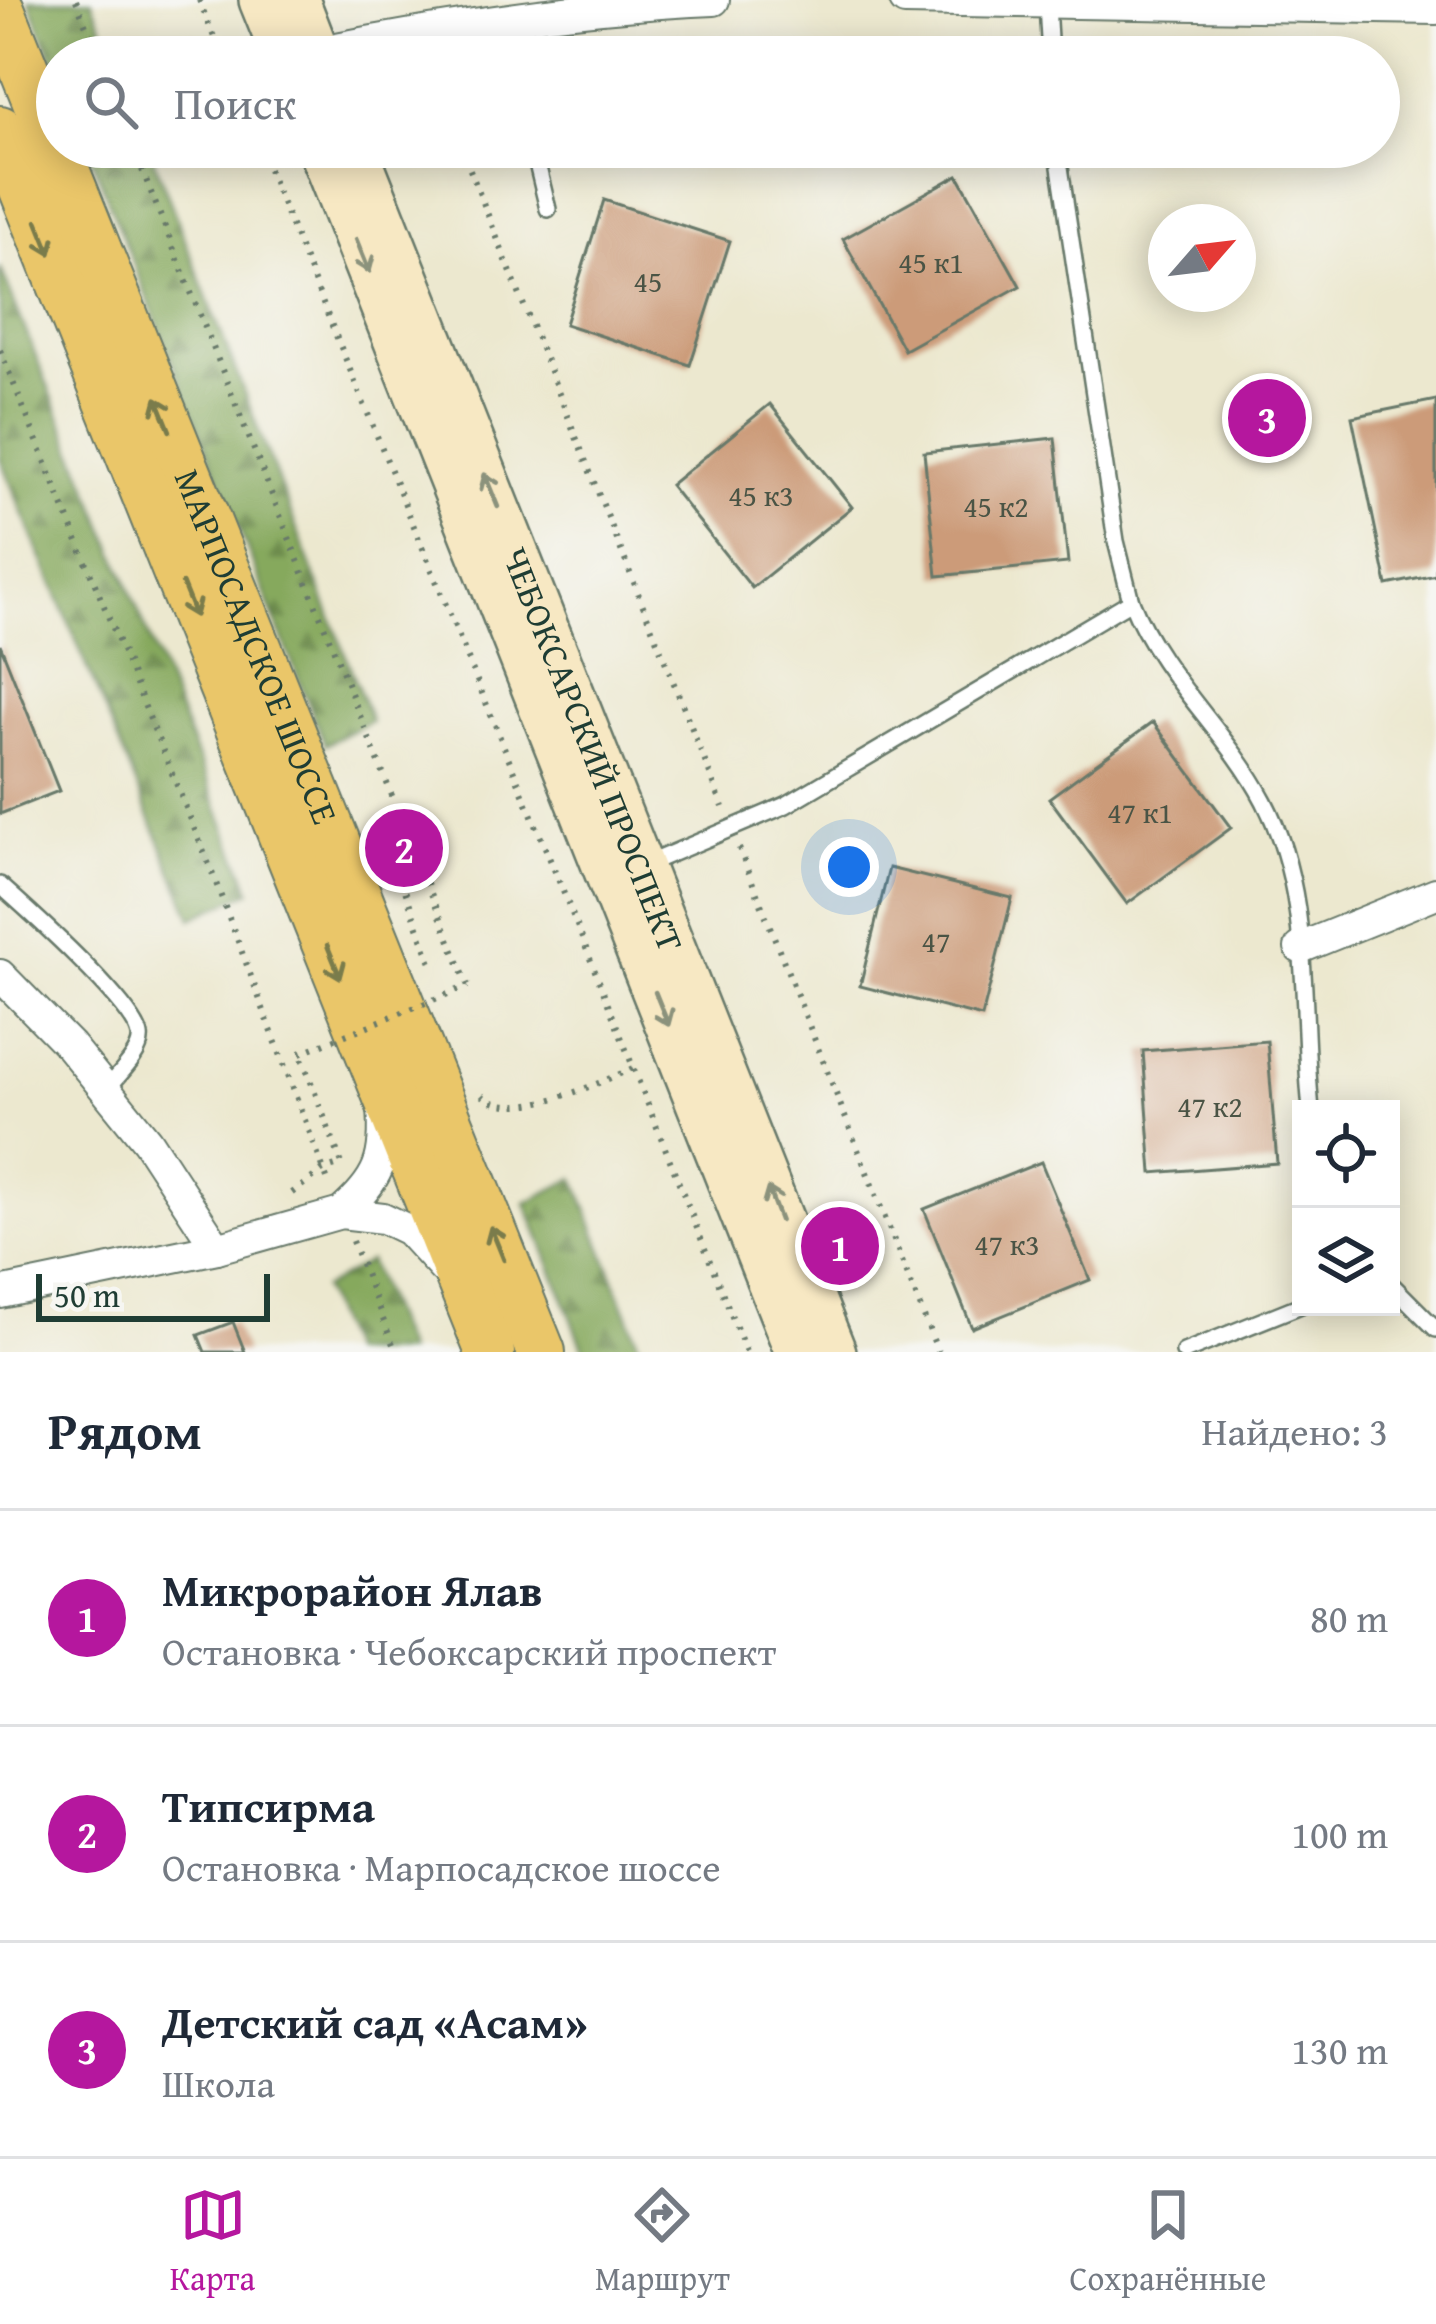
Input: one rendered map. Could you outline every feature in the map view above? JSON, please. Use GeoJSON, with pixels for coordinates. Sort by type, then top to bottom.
{"type":"FeatureCollection","features":[{"type":"Feature","properties":{"kind":"main road","name":"МАРПОСАДСКОЕ ШОССЕ"},"geometry":{"type":"LineString","coordinates":[[0,9],[36,98]]}},
{"type":"Feature","properties":{"kind":"main road","name":"МАРПОСАДСКОЕ ШОССЕ"},"geometry":{"type":"LineString","coordinates":[[0,130],[490,1352]]}},
{"type":"Feature","properties":{"kind":"main road","name":"МАРПОСАДСКОЕ ШОССЕ"},"geometry":{"type":"LineString","coordinates":[[64,168],[541,1352]]}},
{"type":"Feature","properties":{"kind":"street"},"geometry":{"type":"LineString","coordinates":[[295,26],[449,25],[714,0]]}},
{"type":"Feature","properties":{"kind":"street"},"geometry":{"type":"LineString","coordinates":[[905,0],[1436,9]]}},
{"type":"Feature","properties":{"kind":"street","name":"ЧЕБОКСАРСКИЙ ПРОСПЕКТ"},"geometry":{"type":"LineString","coordinates":[[328,168],[798,1352]]}},
{"type":"Feature","properties":{"kind":"street","name":"ЧЕБОКСАРСКИЙ ПРОСПЕКТ"},"geometry":{"type":"LineString","coordinates":[[362,168],[832,1352]]}},
{"type":"Feature","properties":{"kind":"street"},"geometry":{"type":"LineString","coordinates":[[1300,948],[1436,893]]}},
{"type":"Feature","properties":{"kind":"street"},"geometry":{"type":"LineString","coordinates":[[0,975],[70,1046],[147,1141],[218,1248]]}},
{"type":"Feature","properties":{"kind":"street"},"geometry":{"type":"LineString","coordinates":[[341,1213],[365,1192],[379,1171],[385,1133],[380,1075]]}},
{"type":"Feature","properties":{"kind":"street"},"geometry":{"type":"LineString","coordinates":[[0,1293],[218,1248],[341,1213],[383,1218],[408,1230],[429,1248],[472,1307]]}},
{"type":"Feature","properties":{"kind":"lane"},"geometry":{"type":"LineString","coordinates":[[1047,4],[1049,36]]}},
{"type":"Feature","properties":{"kind":"lane"},"geometry":{"type":"LineString","coordinates":[[537,168],[548,209]]}},
{"type":"Feature","properties":{"kind":"lane"},"geometry":{"type":"LineString","coordinates":[[1060,168],[1116,542],[1131,602],[1162,663],[1247,771],[1266,804],[1288,864],[1300,948],[1310,1100]]}},
{"type":"Feature","properties":{"kind":"lane"},"geometry":{"type":"LineString","coordinates":[[641,866],[787,805],[1131,602]]}},
{"type":"Feature","properties":{"kind":"lane"},"geometry":{"type":"LineString","coordinates":[[0,886],[58,937],[131,1018],[140,1035],[139,1047],[106,1090]]}},
{"type":"Feature","properties":{"kind":"lane"},"geometry":{"type":"LineString","coordinates":[[1400,1293],[1436,1329]]}},
{"type":"Feature","properties":{"kind":"lane"},"geometry":{"type":"LineString","coordinates":[[1184,1352],[1292,1309]]}},
{"type":"Feature","properties":{"kind":"path"},"geometry":{"type":"LineString","coordinates":[[76,0],[90,36]]}},
{"type":"Feature","properties":{"kind":"path"},"geometry":{"type":"LineString","coordinates":[[199,0],[214,36]]}},
{"type":"Feature","properties":{"kind":"path"},"geometry":{"type":"LineString","coordinates":[[141,168],[468,986],[300,1053],[342,1164],[323,1170]]}},
{"type":"Feature","properties":{"kind":"path"},"geometry":{"type":"LineString","coordinates":[[268,168],[746,1352]]}},
{"type":"Feature","properties":{"kind":"path"},"geometry":{"type":"LineString","coordinates":[[469,168],[729,821]]}},
{"type":"Feature","properties":{"kind":"path"},"geometry":{"type":"LineString","coordinates":[[0,350],[210,867],[396,1352]]}},
{"type":"Feature","properties":{"kind":"path"},"geometry":{"type":"LineString","coordinates":[[739,847],[938,1352]]}},
{"type":"Feature","properties":{"kind":"path"},"geometry":{"type":"LineString","coordinates":[[422,870],[401,879],[445,1004]]}},
{"type":"Feature","properties":{"kind":"path"},"geometry":{"type":"LineString","coordinates":[[474,1087],[489,1102],[508,1107],[576,1091],[634,1068]]}},
{"type":"Feature","properties":{"kind":"green space"},"geometry":{"type":"Polygon","coordinates":[[[29,0],[92,0],[106,36],[43,36],[29,0]]]}},
{"type":"Feature","properties":{"kind":"green space"},"geometry":{"type":"Polygon","coordinates":[[[95,168],[157,168],[371,721],[325,745],[95,168]]]}},
{"type":"Feature","properties":{"kind":"green space"},"geometry":{"type":"Polygon","coordinates":[[[0,267],[251,891],[192,918],[0,458],[0,267]]]}},
{"type":"Feature","properties":{"kind":"green space"},"geometry":{"type":"Polygon","coordinates":[[[575,1178],[642,1352],[585,1352],[526,1203],[575,1178]]]}},
{"type":"Feature","properties":{"kind":"green space"},"geometry":{"type":"Polygon","coordinates":[[[369,1261],[406,1352],[348,1352],[322,1289],[369,1261]]]}},
{"type":"Feature","properties":{"kind":"building"},"geometry":{"type":"Polygon","coordinates":[[[958,175],[1020,286],[904,350],[843,239],[958,175]]]}},
{"type":"Feature","properties":{"kind":"building"},"geometry":{"type":"Polygon","coordinates":[[[604,200],[730,241],[690,365],[565,324],[604,200]]]}},
{"type":"Feature","properties":{"kind":"building"},"geometry":{"type":"Polygon","coordinates":[[[1436,400],[1436,575],[1387,585],[1352,417],[1436,400]]]}},
{"type":"Feature","properties":{"kind":"building"},"geometry":{"type":"Polygon","coordinates":[[[770,404],[852,507],[752,588],[670,485],[770,404]]]}},
{"type":"Feature","properties":{"kind":"building"},"geometry":{"type":"Polygon","coordinates":[[[1055,438],[1068,563],[937,576],[924,452],[1055,438]]]}},
{"type":"Feature","properties":{"kind":"building"},"geometry":{"type":"Polygon","coordinates":[[[0,644],[59,791],[0,814],[0,644]]]}},
{"type":"Feature","properties":{"kind":"building"},"geometry":{"type":"Polygon","coordinates":[[[1153,722],[1231,828],[1127,904],[1049,798],[1153,722]]]}},
{"type":"Feature","properties":{"kind":"building"},"geometry":{"type":"Polygon","coordinates":[[[889,868],[1012,898],[982,1017],[860,986],[889,868]]]}},
{"type":"Feature","properties":{"kind":"building"},"geometry":{"type":"Polygon","coordinates":[[[1267,1041],[1277,1163],[1152,1173],[1143,1051],[1267,1041]]]}},
{"type":"Feature","properties":{"kind":"building"},"geometry":{"type":"Polygon","coordinates":[[[1041,1162],[1090,1280],[972,1328],[924,1209],[1041,1162]]]}},
{"type":"Feature","properties":{"kind":"building"},"geometry":{"type":"Polygon","coordinates":[[[233,1322],[245,1352],[205,1352],[198,1335],[233,1322]]]}},
{"type":"Feature","properties":{"kind":"place","name":"Детский сад «Асам»"},"geometry":{"type":"Point","coordinates":[1267,418]}},
{"type":"Feature","properties":{"kind":"place","name":"Типсирма"},"geometry":{"type":"Point","coordinates":[404,848]}},
{"type":"Feature","properties":{"kind":"place","name":"Микрорайон Ялав"},"geometry":{"type":"Point","coordinates":[840,1246]}}]}
